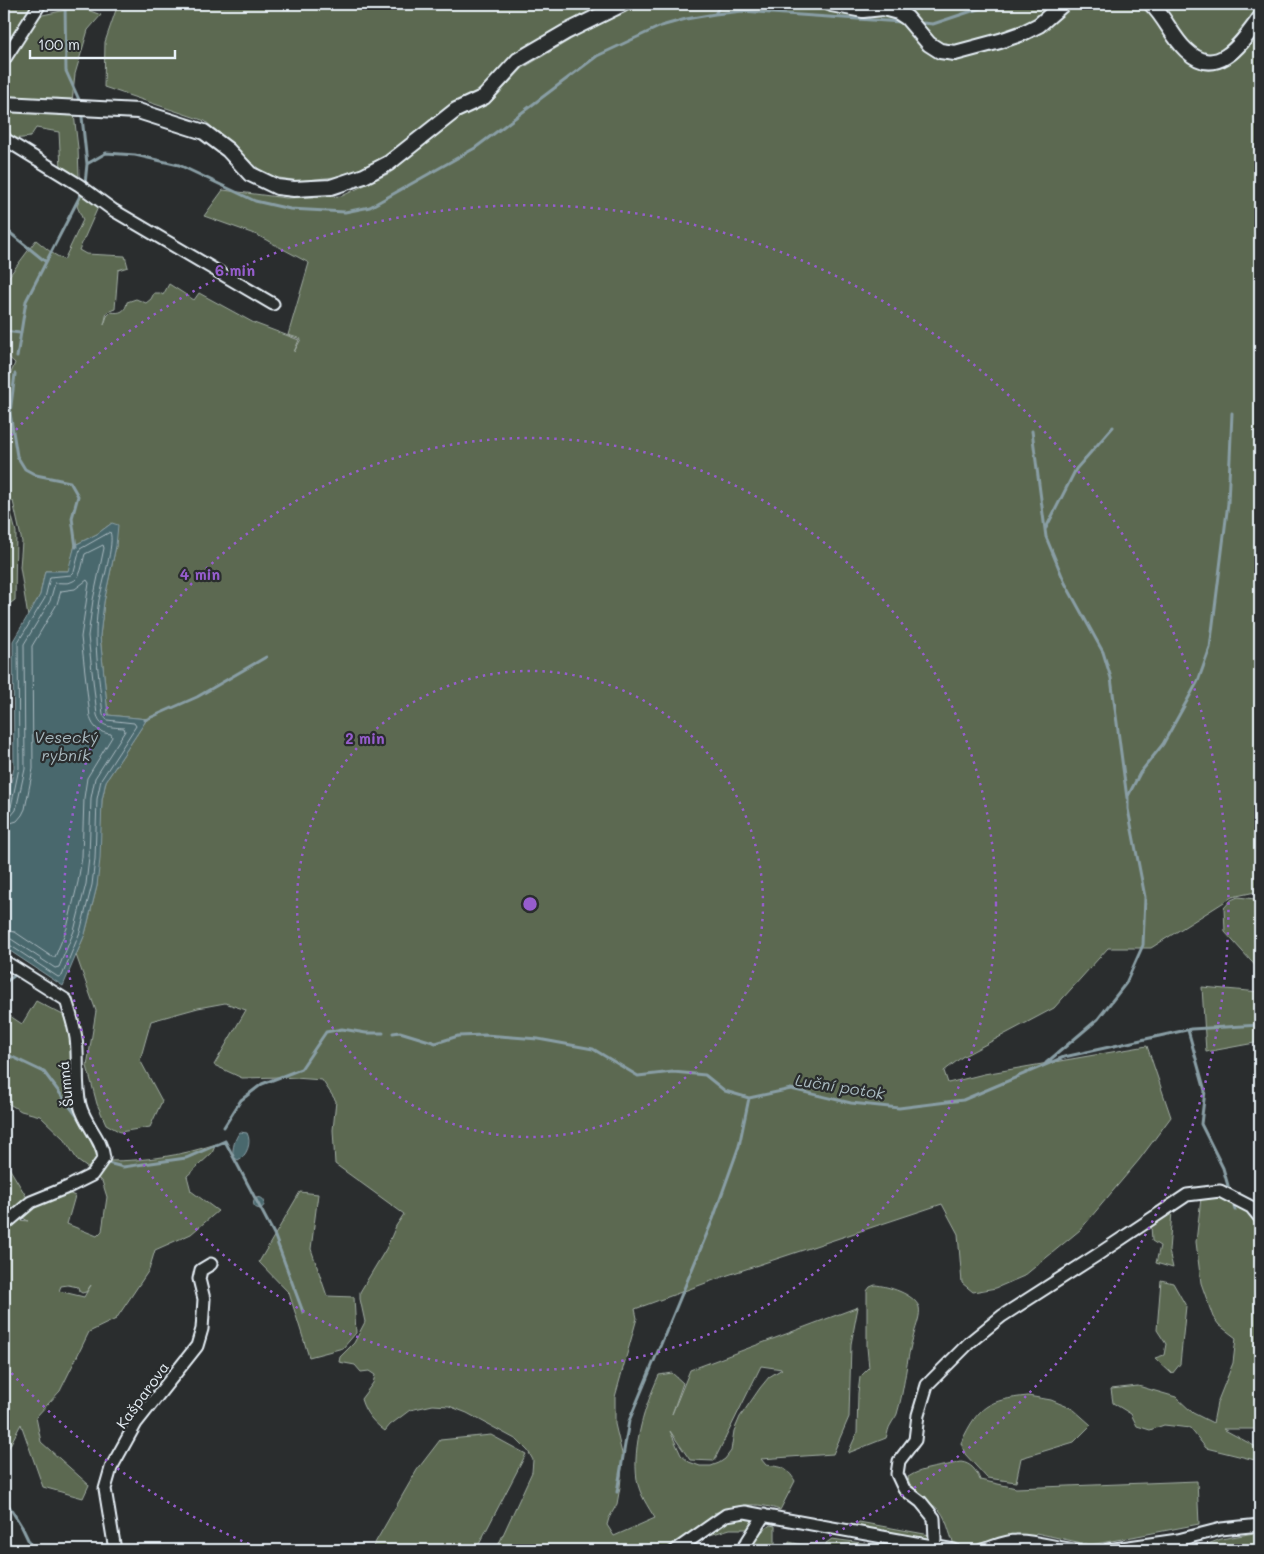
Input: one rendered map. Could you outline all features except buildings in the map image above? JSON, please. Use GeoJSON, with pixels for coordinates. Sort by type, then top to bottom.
{"type":"FeatureCollection","features":[{"type":"Feature","properties":{"kind":"street"},"geometry":{"type":"LineString","coordinates":[[4,60],[40,4]]}},
{"type":"Feature","properties":{"kind":"street"},"geometry":{"type":"LineString","coordinates":[[4,104],[138,111],[204,132],[228,150],[250,174],[277,187],[294,189],[331,186],[364,176],[389,163],[456,110],[484,97],[518,60],[566,32],[623,4]]}},
{"type":"Feature","properties":{"kind":"street"},"geometry":{"type":"LineString","coordinates":[[831,4],[863,10],[883,8],[898,12],[907,18],[929,44],[940,51],[955,53],[1023,33],[1040,25],[1063,4]]}},
{"type":"Feature","properties":{"kind":"street"},"geometry":{"type":"LineString","coordinates":[[1152,4],[1186,50],[1202,61],[1213,62],[1228,56],[1243,41],[1260,18]]}},
{"type":"Feature","properties":{"kind":"street"},"geometry":{"type":"LineString","coordinates":[[4,137],[113,210],[273,304]]}},
{"type":"Feature","properties":{"kind":"street","name":"Šumná"},"geometry":{"type":"LineString","coordinates":[[4,961],[66,1000],[76,1039],[80,1104],[85,1121],[103,1150],[104,1158],[92,1175],[31,1202],[4,1225]]}},
{"type":"Feature","properties":{"kind":"street"},"geometry":{"type":"LineString","coordinates":[[933,1547],[935,1539],[934,1518],[921,1502],[904,1490],[897,1474],[899,1461],[915,1440],[918,1416],[927,1385],[970,1342],[1002,1316],[1187,1195],[1220,1192],[1251,1207],[1260,1218]]}},
{"type":"Feature","properties":{"kind":"street","name":"Kašparova"},"geometry":{"type":"LineString","coordinates":[[115,1550],[105,1489],[112,1468],[136,1423],[198,1346],[202,1329],[204,1299],[200,1279],[201,1270],[211,1264]]}},
{"type":"Feature","properties":{"kind":"street"},"geometry":{"type":"LineString","coordinates":[[676,1550],[726,1515],[745,1512],[954,1550]]}},
{"type":"Feature","properties":{"kind":"street"},"geometry":{"type":"LineString","coordinates":[[742,1550],[764,1515]]}},
{"type":"Feature","properties":{"kind":"street"},"geometry":{"type":"LineString","coordinates":[[1108,1550],[1178,1540],[1222,1529],[1260,1525]]}},
{"type":"Feature","properties":{"kind":"street"},"geometry":{"type":"LineString","coordinates":[[982,1550],[1014,1540],[1068,1550],[1078,1550]]}},
{"type":"Feature","properties":{"kind":"green space"},"geometry":{"type":"Polygon","coordinates":[[[4,4],[35,4],[4,53],[4,4]]]}},
{"type":"Feature","properties":{"kind":"green space"},"geometry":{"type":"Polygon","coordinates":[[[118,4],[1260,4],[1260,891],[1232,897],[1151,948],[1108,948],[1054,1008],[962,1057],[944,1071],[948,1083],[984,1074],[1147,1046],[1171,1117],[1139,1160],[1080,1230],[1024,1276],[996,1288],[973,1292],[962,1283],[958,1234],[942,1204],[725,1276],[635,1309],[637,1318],[615,1397],[615,1424],[623,1458],[617,1504],[607,1525],[614,1536],[655,1518],[644,1500],[637,1480],[636,1453],[641,1426],[659,1375],[672,1373],[683,1383],[672,1414],[690,1370],[858,1307],[851,1344],[849,1417],[833,1454],[761,1459],[766,1465],[786,1470],[795,1481],[780,1510],[771,1507],[747,1505],[714,1513],[746,1509],[754,1518],[749,1529],[730,1529],[710,1535],[689,1536],[680,1543],[688,1550],[667,1550],[670,1545],[664,1550],[496,1550],[532,1472],[533,1460],[528,1451],[517,1440],[467,1413],[449,1406],[433,1405],[410,1410],[385,1431],[367,1413],[361,1399],[373,1383],[375,1375],[369,1371],[361,1372],[355,1365],[339,1362],[340,1357],[354,1343],[365,1322],[360,1292],[386,1249],[396,1226],[404,1214],[335,1164],[333,1130],[336,1101],[322,1080],[281,1077],[242,1078],[214,1065],[246,1010],[225,1003],[198,1008],[151,1021],[140,1060],[162,1101],[150,1127],[120,1132],[106,1124],[97,1104],[87,1066],[96,1011],[76,955],[85,934],[97,886],[102,800],[106,781],[147,719],[108,715],[100,636],[104,602],[116,546],[112,523],[97,534],[75,545],[69,571],[45,571],[40,595],[28,617],[20,567],[22,542],[13,501],[8,502],[16,532],[15,600],[4,608],[4,374],[11,373],[15,363],[4,353],[4,283],[36,240],[64,260],[83,220],[77,206],[84,191],[99,205],[79,250],[86,254],[125,256],[128,267],[118,270],[115,309],[107,312],[104,325],[107,316],[111,312],[117,313],[122,311],[127,302],[136,299],[146,303],[154,293],[163,295],[169,284],[194,300],[199,293],[254,323],[299,340],[294,352],[301,339],[288,335],[309,263],[257,235],[204,216],[223,190],[286,198],[342,196],[390,173],[456,119],[491,102],[523,68],[585,31],[585,22],[582,14],[517,57],[478,93],[443,112],[389,155],[362,169],[334,177],[299,181],[267,176],[205,121],[104,87],[105,42],[118,4]],[[761,1366],[714,1461],[690,1460],[670,1431],[681,1455],[689,1462],[700,1466],[711,1466],[725,1459],[731,1451],[734,1431],[740,1417],[769,1377],[782,1369],[761,1366]]]}},
{"type":"Feature","properties":{"kind":"green space"},"geometry":{"type":"Polygon","coordinates":[[[80,7],[101,15],[88,30],[75,74],[72,102],[4,97],[4,68],[38,16],[80,7]]]}},
{"type":"Feature","properties":{"kind":"green space"},"geometry":{"type":"Polygon","coordinates":[[[4,109],[74,114],[79,177],[61,168],[59,132],[36,128],[30,137],[14,138],[9,136],[4,124],[4,109]]]}},
{"type":"Feature","properties":{"kind":"green space"},"geometry":{"type":"Polygon","coordinates":[[[1238,897],[1255,899],[1260,897],[1260,971],[1225,932],[1224,908],[1231,900],[1238,897]]]}},
{"type":"Feature","properties":{"kind":"green space"},"geometry":{"type":"Polygon","coordinates":[[[1202,987],[1260,992],[1260,1042],[1206,1052],[1202,987]]]}},
{"type":"Feature","properties":{"kind":"green space"},"geometry":{"type":"Polygon","coordinates":[[[36,1001],[63,1015],[72,1039],[79,1105],[100,1159],[89,1169],[78,1161],[65,1140],[40,1116],[21,1111],[4,1101],[4,1012],[22,1024],[36,1001]]]}},
{"type":"Feature","properties":{"kind":"green space"},"geometry":{"type":"Polygon","coordinates":[[[216,1144],[212,1153],[187,1176],[191,1191],[218,1211],[191,1234],[155,1250],[149,1270],[116,1319],[89,1332],[60,1391],[36,1417],[41,1442],[89,1485],[83,1498],[43,1487],[21,1424],[8,1449],[4,1452],[4,1235],[20,1220],[28,1221],[23,1218],[23,1214],[41,1201],[64,1191],[75,1196],[67,1224],[97,1236],[102,1231],[107,1197],[102,1181],[95,1177],[107,1161],[162,1157],[216,1144]],[[91,1285],[86,1292],[82,1293],[78,1287],[61,1286],[59,1291],[84,1297],[91,1285]]]}},
{"type":"Feature","properties":{"kind":"green space"},"geometry":{"type":"Polygon","coordinates":[[[4,1152],[8,1166],[29,1201],[4,1220],[4,1152]]]}},
{"type":"Feature","properties":{"kind":"green space"},"geometry":{"type":"Polygon","coordinates":[[[300,1192],[318,1194],[311,1249],[327,1296],[354,1297],[356,1333],[343,1348],[309,1357],[289,1293],[259,1262],[300,1192]]]}},
{"type":"Feature","properties":{"kind":"green space"},"geometry":{"type":"Polygon","coordinates":[[[1216,1196],[1241,1207],[1260,1223],[1260,1429],[1223,1429],[1260,1449],[1260,1455],[1255,1460],[1206,1448],[1190,1428],[1164,1425],[1150,1430],[1137,1426],[1131,1414],[1113,1403],[1111,1389],[1138,1386],[1176,1397],[1193,1413],[1213,1423],[1217,1403],[1233,1363],[1236,1338],[1219,1325],[1213,1317],[1201,1283],[1196,1242],[1201,1198],[1216,1196]]]}},
{"type":"Feature","properties":{"kind":"green space"},"geometry":{"type":"Polygon","coordinates":[[[1172,1211],[1169,1251],[1173,1268],[1156,1263],[1160,1246],[1152,1241],[1151,1225],[1172,1211]]]}},
{"type":"Feature","properties":{"kind":"green space"},"geometry":{"type":"Polygon","coordinates":[[[1161,1280],[1173,1283],[1186,1306],[1180,1364],[1172,1374],[1155,1358],[1164,1355],[1166,1344],[1157,1330],[1161,1280]]]}},
{"type":"Feature","properties":{"kind":"green space"},"geometry":{"type":"Polygon","coordinates":[[[875,1285],[893,1289],[912,1298],[919,1307],[919,1317],[909,1353],[900,1404],[886,1438],[848,1453],[857,1433],[860,1377],[869,1368],[867,1291],[875,1285]]]}},
{"type":"Feature","properties":{"kind":"green space"},"geometry":{"type":"Polygon","coordinates":[[[1028,1396],[1051,1400],[1073,1409],[1091,1425],[1074,1442],[1021,1458],[1016,1482],[987,1478],[965,1454],[961,1443],[967,1431],[979,1413],[986,1407],[1003,1400],[1028,1396]]]}},
{"type":"Feature","properties":{"kind":"green space"},"geometry":{"type":"Polygon","coordinates":[[[491,1435],[526,1454],[476,1550],[371,1550],[417,1470],[440,1440],[491,1435]]]}},
{"type":"Feature","properties":{"kind":"green space"},"geometry":{"type":"Polygon","coordinates":[[[961,1462],[973,1468],[980,1480],[1016,1488],[1197,1481],[1199,1524],[1091,1545],[1036,1533],[1027,1550],[964,1550],[966,1547],[954,1544],[940,1511],[916,1493],[909,1483],[908,1477],[927,1469],[961,1462]]]}},
{"type":"Feature","properties":{"kind":"green space"},"geometry":{"type":"Polygon","coordinates":[[[859,1522],[930,1535],[937,1550],[826,1549],[826,1543],[832,1539],[877,1545],[882,1531],[854,1527],[859,1522]]]}},
{"type":"Feature","properties":{"kind":"green space"},"geometry":{"type":"Polygon","coordinates":[[[770,1525],[775,1526],[775,1550],[747,1550],[759,1534],[770,1525]]]}},
{"type":"Feature","properties":{"kind":"green space"},"geometry":{"type":"Polygon","coordinates":[[[1254,1533],[1260,1537],[1260,1550],[1199,1550],[1200,1547],[1221,1539],[1254,1533]]]}},
{"type":"Feature","properties":{"kind":"green space"},"geometry":{"type":"Polygon","coordinates":[[[789,1542],[807,1546],[807,1550],[788,1550],[789,1542]]]}},
{"type":"Feature","properties":{"kind":"water","name":"Vesecký rybník"},"geometry":{"type":"Polygon","coordinates":[[[112,523],[118,525],[116,546],[104,602],[100,636],[108,715],[147,719],[106,781],[102,800],[97,886],[85,934],[63,986],[4,947],[4,814],[14,768],[13,641],[40,595],[45,571],[68,571],[75,545],[97,534],[112,523]]]}},
{"type":"Feature","properties":{"kind":"water"},"geometry":{"type":"Polygon","coordinates":[[[240,1132],[247,1133],[249,1144],[244,1155],[238,1160],[233,1157],[233,1150],[235,1140],[240,1132]]]}},
{"type":"Feature","properties":{"kind":"water"},"geometry":{"type":"Polygon","coordinates":[[[259,1197],[265,1203],[259,1209],[253,1203],[259,1197]]]}},
{"type":"Feature","properties":{"kind":"waterway"},"geometry":{"type":"LineString","coordinates":[[65,4],[66,71],[81,104]]}},
{"type":"Feature","properties":{"kind":"waterway"},"geometry":{"type":"LineString","coordinates":[[715,14],[721,4]]}},
{"type":"Feature","properties":{"kind":"waterway"},"geometry":{"type":"LineString","coordinates":[[923,23],[933,24],[993,4]]}},
{"type":"Feature","properties":{"kind":"waterway"},"geometry":{"type":"LineString","coordinates":[[87,164],[106,153],[135,155],[179,165],[255,201],[290,209],[345,212],[370,207],[475,148],[597,56],[661,26],[686,19],[743,11],[901,22]]}},
{"type":"Feature","properties":{"kind":"waterway"},"geometry":{"type":"LineString","coordinates":[[82,117],[87,164],[85,184]]}},
{"type":"Feature","properties":{"kind":"waterway"},"geometry":{"type":"LineString","coordinates":[[17,357],[26,301],[80,196]]}},
{"type":"Feature","properties":{"kind":"waterway"},"geometry":{"type":"LineString","coordinates":[[4,228],[46,262]]}},
{"type":"Feature","properties":{"kind":"waterway"},"geometry":{"type":"LineString","coordinates":[[4,331],[20,333]]}},
{"type":"Feature","properties":{"kind":"waterway"},"geometry":{"type":"LineString","coordinates":[[15,374],[10,413],[17,456],[25,469],[36,475],[70,482],[78,496],[72,518],[76,547]]}},
{"type":"Feature","properties":{"kind":"waterway"},"geometry":{"type":"LineString","coordinates":[[1046,1063],[1098,1019],[1126,983],[1143,945],[1145,897],[1128,809],[1128,796],[1140,773],[1163,744],[1198,681],[1210,648],[1228,503],[1232,413]]}},
{"type":"Feature","properties":{"kind":"waterway"},"geometry":{"type":"LineString","coordinates":[[1046,528],[1076,469],[1113,427]]}},
{"type":"Feature","properties":{"kind":"waterway"},"geometry":{"type":"LineString","coordinates":[[1032,431],[1046,537],[1065,583],[1103,652],[1111,678],[1127,798]]}},
{"type":"Feature","properties":{"kind":"waterway"},"geometry":{"type":"LineString","coordinates":[[145,720],[197,697],[266,657]]}},
{"type":"Feature","properties":{"kind":"waterway"},"geometry":{"type":"LineString","coordinates":[[4,983],[14,976]]}},
{"type":"Feature","properties":{"kind":"waterway","name":"Luční potok"},"geometry":{"type":"LineString","coordinates":[[393,1033],[400,1032],[436,1043],[458,1036],[485,1035],[538,1039],[593,1049],[638,1076],[673,1072],[705,1075],[725,1091],[749,1098],[791,1089],[851,1103],[899,1108],[963,1100],[1064,1057],[1191,1029],[1260,1025]]}},
{"type":"Feature","properties":{"kind":"waterway","name":"Luční potok"},"geometry":{"type":"LineString","coordinates":[[224,1127],[241,1100],[262,1084],[301,1069],[326,1032],[342,1029],[366,1033],[383,1033]]}},
{"type":"Feature","properties":{"kind":"waterway"},"geometry":{"type":"LineString","coordinates":[[1188,1030],[1205,1091],[1201,1124],[1223,1168],[1230,1193]]}},
{"type":"Feature","properties":{"kind":"waterway","name":"Luční potok"},"geometry":{"type":"LineString","coordinates":[[4,1053],[44,1072],[77,1116],[97,1150]]}},
{"type":"Feature","properties":{"kind":"waterway"},"geometry":{"type":"LineString","coordinates":[[617,1492],[629,1421],[713,1219],[739,1146],[749,1098]]}},
{"type":"Feature","properties":{"kind":"waterway"},"geometry":{"type":"LineString","coordinates":[[225,1141],[274,1234],[303,1312]]}},
{"type":"Feature","properties":{"kind":"waterway","name":"Luční potok"},"geometry":{"type":"LineString","coordinates":[[104,1162],[123,1167],[186,1158],[225,1141]]}},
{"type":"Feature","properties":{"kind":"waterway"},"geometry":{"type":"LineString","coordinates":[[1232,1201],[1235,1210]]}},
{"type":"Feature","properties":{"kind":"waterway"},"geometry":{"type":"LineString","coordinates":[[4,1498],[22,1527],[33,1550]]}}]}
